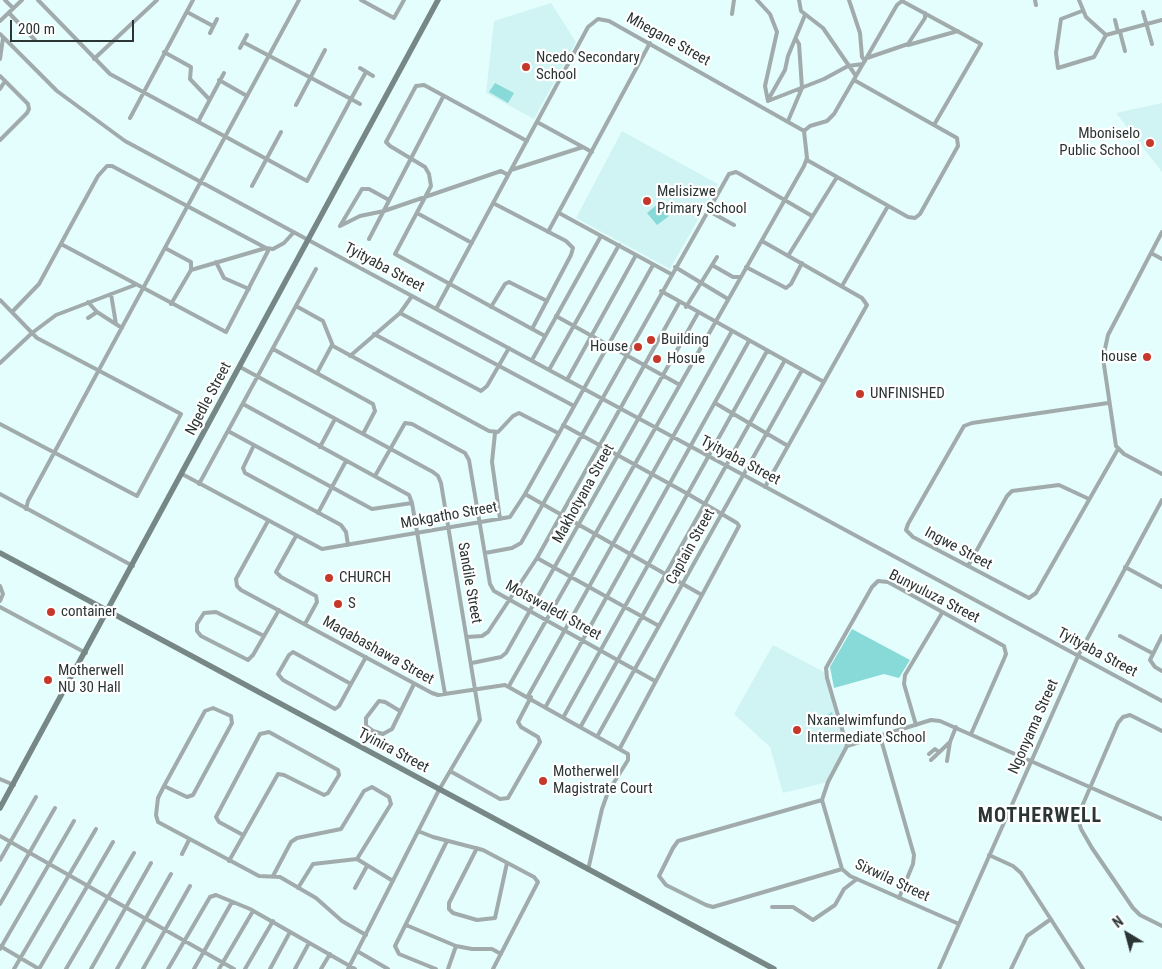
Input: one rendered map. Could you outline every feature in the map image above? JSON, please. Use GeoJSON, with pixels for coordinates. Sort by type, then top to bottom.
{"type":"FeatureCollection","features":[{"type":"Feature","properties":{"kind":"street"},"geometry":{"type":"LineString","coordinates":[[5,0],[13,8]]}},
{"type":"Feature","properties":{"kind":"street"},"geometry":{"type":"LineString","coordinates":[[0,21],[22,0]]}},
{"type":"Feature","properties":{"kind":"street"},"geometry":{"type":"LineString","coordinates":[[38,0],[110,74],[307,181],[366,72]]}},
{"type":"Feature","properties":{"kind":"street"},"geometry":{"type":"LineString","coordinates":[[94,59],[157,0]]}},
{"type":"Feature","properties":{"kind":"street"},"geometry":{"type":"LineString","coordinates":[[130,118],[193,0]]}},
{"type":"Feature","properties":{"kind":"street"},"geometry":{"type":"LineString","coordinates":[[26,509],[28,501],[299,0]]}},
{"type":"Feature","properties":{"kind":"street"},"geometry":{"type":"LineString","coordinates":[[361,0],[394,18],[404,0]]}},
{"type":"Feature","properties":{"kind":"street","name":"Ngedle Street"},"geometry":{"type":"LineString","coordinates":[[0,808],[86,653],[438,0]]}},
{"type":"Feature","properties":{"kind":"street"},"geometry":{"type":"LineString","coordinates":[[732,14],[734,0]]}},
{"type":"Feature","properties":{"kind":"street"},"geometry":{"type":"LineString","coordinates":[[757,0],[770,14],[777,32],[765,86],[768,100]]}},
{"type":"Feature","properties":{"kind":"street"},"geometry":{"type":"LineString","coordinates":[[799,0],[799,8],[805,15],[823,28],[855,78],[955,137],[958,146],[920,214],[912,218],[807,160]]}},
{"type":"Feature","properties":{"kind":"street"},"geometry":{"type":"LineString","coordinates":[[1034,0],[1036,5]]}},
{"type":"Feature","properties":{"kind":"street"},"geometry":{"type":"LineString","coordinates":[[1079,0],[1082,11],[1088,20],[1106,35]]}},
{"type":"Feature","properties":{"kind":"street"},"geometry":{"type":"LineString","coordinates":[[851,1],[860,33],[862,57],[865,61]]}},
{"type":"Feature","properties":{"kind":"street"},"geometry":{"type":"LineString","coordinates":[[588,870],[606,796],[628,758],[628,754],[598,735],[509,686],[572,578],[807,160],[804,131],[831,117],[899,1],[906,2],[981,44],[934,125]]}},
{"type":"Feature","properties":{"kind":"street"},"geometry":{"type":"LineString","coordinates":[[1082,11],[1061,19],[1056,55],[1058,68],[1094,57],[1106,35],[1162,20]]}},
{"type":"Feature","properties":{"kind":"street"},"geometry":{"type":"LineString","coordinates":[[187,12],[213,26]]}},
{"type":"Feature","properties":{"kind":"street"},"geometry":{"type":"LineString","coordinates":[[1143,12],[1152,44]]}},
{"type":"Feature","properties":{"kind":"street"},"geometry":{"type":"LineString","coordinates":[[9,13],[35,40]]}},
{"type":"Feature","properties":{"kind":"street"},"geometry":{"type":"LineString","coordinates":[[906,46],[913,39],[925,18],[925,13]]}},
{"type":"Feature","properties":{"kind":"street"},"geometry":{"type":"LineString","coordinates":[[765,107],[785,70],[788,56],[805,15]]}},
{"type":"Feature","properties":{"kind":"street"},"geometry":{"type":"LineString","coordinates":[[210,33],[217,19]]}},
{"type":"Feature","properties":{"kind":"street","name":"Mhegane Street"},"geometry":{"type":"LineString","coordinates":[[436,309],[588,27],[594,21],[606,19],[765,107],[804,131]]}},
{"type":"Feature","properties":{"kind":"street"},"geometry":{"type":"LineString","coordinates":[[1115,20],[1125,51]]}},
{"type":"Feature","properties":{"kind":"street"},"geometry":{"type":"LineString","coordinates":[[768,100],[802,88],[848,66],[958,31]]}},
{"type":"Feature","properties":{"kind":"street"},"geometry":{"type":"LineString","coordinates":[[240,48],[247,35]]}},
{"type":"Feature","properties":{"kind":"street"},"geometry":{"type":"LineString","coordinates":[[0,59],[2,36]]}},
{"type":"Feature","properties":{"kind":"street","name":"Tyityaba Street"},"geometry":{"type":"LineString","coordinates":[[2,36],[50,85],[93,120],[125,141],[1162,701]]}},
{"type":"Feature","properties":{"kind":"street"},"geometry":{"type":"LineString","coordinates":[[788,121],[802,88],[799,44],[796,40]]}},
{"type":"Feature","properties":{"kind":"street"},"geometry":{"type":"LineString","coordinates":[[243,42],[360,104]]}},
{"type":"Feature","properties":{"kind":"street"},"geometry":{"type":"LineString","coordinates":[[548,232],[650,43]]}},
{"type":"Feature","properties":{"kind":"street"},"geometry":{"type":"LineString","coordinates":[[296,104],[325,50]]}},
{"type":"Feature","properties":{"kind":"street"},"geometry":{"type":"LineString","coordinates":[[164,52],[191,67],[190,80],[210,98]]}},
{"type":"Feature","properties":{"kind":"street"},"geometry":{"type":"LineString","coordinates":[[360,68],[373,76]]}},
{"type":"Feature","properties":{"kind":"street"},"geometry":{"type":"LineString","coordinates":[[198,122],[224,73]]}},
{"type":"Feature","properties":{"kind":"street"},"geometry":{"type":"LineString","coordinates":[[0,76],[28,104],[29,109],[27,114],[0,140]]}},
{"type":"Feature","properties":{"kind":"street"},"geometry":{"type":"LineString","coordinates":[[219,80],[247,96]]}},
{"type":"Feature","properties":{"kind":"street"},"geometry":{"type":"LineString","coordinates":[[0,89],[5,81]]}},
{"type":"Feature","properties":{"kind":"street"},"geometry":{"type":"LineString","coordinates":[[526,141],[424,85],[416,86],[386,139],[390,146],[423,164],[430,174],[431,186],[428,196],[395,254],[545,336]]}},
{"type":"Feature","properties":{"kind":"street"},"geometry":{"type":"LineString","coordinates":[[368,239],[443,97]]}},
{"type":"Feature","properties":{"kind":"street"},"geometry":{"type":"LineString","coordinates":[[537,122],[592,152]]}},
{"type":"Feature","properties":{"kind":"street"},"geometry":{"type":"LineString","coordinates":[[252,186],[281,132]]}},
{"type":"Feature","properties":{"kind":"street"},"geometry":{"type":"LineString","coordinates":[[389,200],[368,189],[362,189],[340,226],[360,216],[384,211],[501,171],[510,172],[583,147]]}},
{"type":"Feature","properties":{"kind":"street"},"geometry":{"type":"LineString","coordinates":[[12,312],[37,288],[102,170],[107,166],[112,166],[266,248],[273,249],[279,246],[294,232]]}},
{"type":"Feature","properties":{"kind":"street"},"geometry":{"type":"LineString","coordinates":[[485,553],[519,546],[726,176],[732,172],[740,174],[812,216]]}},
{"type":"Feature","properties":{"kind":"street"},"geometry":{"type":"LineString","coordinates":[[788,256],[837,177]]}},
{"type":"Feature","properties":{"kind":"street"},"geometry":{"type":"LineString","coordinates":[[493,203],[571,244],[573,250],[532,329]]}},
{"type":"Feature","properties":{"kind":"street"},"geometry":{"type":"LineString","coordinates":[[842,286],[888,206]]}},
{"type":"Feature","properties":{"kind":"street"},"geometry":{"type":"LineString","coordinates":[[707,210],[734,225]]}},
{"type":"Feature","properties":{"kind":"street"},"geometry":{"type":"LineString","coordinates":[[559,213],[671,274]]}},
{"type":"Feature","properties":{"kind":"street"},"geometry":{"type":"LineString","coordinates":[[417,214],[472,243]]}},
{"type":"Feature","properties":{"kind":"street"},"geometry":{"type":"LineString","coordinates":[[1162,232],[1105,341],[1103,358],[1108,403],[1114,439],[1118,449],[1162,474]]}},
{"type":"Feature","properties":{"kind":"street"},"geometry":{"type":"LineString","coordinates":[[532,360],[601,236]]}},
{"type":"Feature","properties":{"kind":"street"},"geometry":{"type":"LineString","coordinates":[[762,241],[862,298],[867,305],[765,487]]}},
{"type":"Feature","properties":{"kind":"street"},"geometry":{"type":"LineString","coordinates":[[61,244],[170,304],[226,332],[266,257],[266,248]]}},
{"type":"Feature","properties":{"kind":"street"},"geometry":{"type":"LineString","coordinates":[[549,370],[619,245]]}},
{"type":"Feature","properties":{"kind":"street"},"geometry":{"type":"LineString","coordinates":[[165,248],[191,262],[191,270],[170,304]]}},
{"type":"Feature","properties":{"kind":"street"},"geometry":{"type":"LineString","coordinates":[[191,270],[266,248]]}},
{"type":"Feature","properties":{"kind":"street"},"geometry":{"type":"LineString","coordinates":[[1151,253],[1162,259]]}},
{"type":"Feature","properties":{"kind":"street"},"geometry":{"type":"LineString","coordinates":[[567,380],[636,254]]}},
{"type":"Feature","properties":{"kind":"street"},"geometry":{"type":"LineString","coordinates":[[686,307],[702,284],[717,256]]}},
{"type":"Feature","properties":{"kind":"street"},"geometry":{"type":"LineString","coordinates":[[216,262],[224,278],[248,290]]}},
{"type":"Feature","properties":{"kind":"street"},"geometry":{"type":"LineString","coordinates":[[746,267],[786,288],[791,284],[802,263]]}},
{"type":"Feature","properties":{"kind":"street","name":"Mokgatho Street"},"geometry":{"type":"LineString","coordinates":[[182,474],[322,549],[500,519],[512,515],[653,265]]}},
{"type":"Feature","properties":{"kind":"street"},"geometry":{"type":"LineString","coordinates":[[712,265],[733,277],[741,277]]}},
{"type":"Feature","properties":{"kind":"street"},"geometry":{"type":"LineString","coordinates":[[675,267],[728,299]]}},
{"type":"Feature","properties":{"kind":"street"},"geometry":{"type":"LineString","coordinates":[[200,484],[316,270]]}},
{"type":"Feature","properties":{"kind":"street"},"geometry":{"type":"LineString","coordinates":[[491,307],[505,284],[509,282],[546,301]]}},
{"type":"Feature","properties":{"kind":"street"},"geometry":{"type":"LineString","coordinates":[[0,363],[32,333],[56,315],[135,285]]}},
{"type":"Feature","properties":{"kind":"street"},"geometry":{"type":"LineString","coordinates":[[661,292],[824,382]]}},
{"type":"Feature","properties":{"kind":"street"},"geometry":{"type":"LineString","coordinates":[[111,294],[116,324]]}},
{"type":"Feature","properties":{"kind":"street"},"geometry":{"type":"LineString","coordinates":[[350,356],[400,313],[412,296]]}},
{"type":"Feature","properties":{"kind":"street"},"geometry":{"type":"LineString","coordinates":[[0,300],[32,333],[181,414],[137,496],[0,424]]}},
{"type":"Feature","properties":{"kind":"street"},"geometry":{"type":"LineString","coordinates":[[88,302],[97,312],[122,328]]}},
{"type":"Feature","properties":{"kind":"street"},"geometry":{"type":"LineString","coordinates":[[468,637],[486,634],[537,558],[679,303]]}},
{"type":"Feature","properties":{"kind":"street"},"geometry":{"type":"LineString","coordinates":[[296,306],[323,321],[332,345],[495,433]]}},
{"type":"Feature","properties":{"kind":"street"},"geometry":{"type":"LineString","coordinates":[[88,318],[97,312]]}},
{"type":"Feature","properties":{"kind":"street"},"geometry":{"type":"LineString","coordinates":[[400,313],[574,406]]}},
{"type":"Feature","properties":{"kind":"street","name":"Makhotyana Street"},"geometry":{"type":"LineString","coordinates":[[472,663],[503,656],[531,612],[698,313]]}},
{"type":"Feature","properties":{"kind":"street"},"geometry":{"type":"LineString","coordinates":[[556,316],[680,385]]}},
{"type":"Feature","properties":{"kind":"street"},"geometry":{"type":"LineString","coordinates":[[450,771],[500,799],[508,798],[540,742],[538,737],[518,722],[589,587],[732,331]]}},
{"type":"Feature","properties":{"kind":"street"},"geometry":{"type":"LineString","coordinates":[[374,334],[481,391],[487,386],[509,348]]}},
{"type":"Feature","properties":{"kind":"street"},"geometry":{"type":"LineString","coordinates":[[546,706],[749,341]]}},
{"type":"Feature","properties":{"kind":"street"},"geometry":{"type":"LineString","coordinates":[[317,373],[332,345]]}},
{"type":"Feature","properties":{"kind":"street"},"geometry":{"type":"LineString","coordinates":[[273,349],[374,404],[375,411],[363,434]]}},
{"type":"Feature","properties":{"kind":"street"},"geometry":{"type":"LineString","coordinates":[[564,716],[767,351]]}},
{"type":"Feature","properties":{"kind":"street"},"geometry":{"type":"LineString","coordinates":[[581,726],[785,360]]}},
{"type":"Feature","properties":{"kind":"street","name":"Sandile Street"},"geometry":{"type":"LineString","coordinates":[[240,367],[438,476],[468,637],[480,720],[439,790],[349,967]]}},
{"type":"Feature","properties":{"kind":"street","name":"Captain Street"},"geometry":{"type":"LineString","coordinates":[[598,735],[802,370]]}},
{"type":"Feature","properties":{"kind":"street"},"geometry":{"type":"LineString","coordinates":[[714,403],[788,446]]}},
{"type":"Feature","properties":{"kind":"street","name":"Ingwe Street"},"geometry":{"type":"LineString","coordinates":[[1108,403],[972,423],[964,426],[906,530],[913,537],[1023,597],[1031,597],[1118,449]]}},
{"type":"Feature","properties":{"kind":"street"},"geometry":{"type":"LineString","coordinates":[[243,404],[407,494],[412,503],[445,694]]}},
{"type":"Feature","properties":{"kind":"street"},"geometry":{"type":"LineString","coordinates":[[500,519],[492,462],[495,433],[519,413],[558,433]]}},
{"type":"Feature","properties":{"kind":"street"},"geometry":{"type":"LineString","coordinates":[[320,446],[335,419]]}},
{"type":"Feature","properties":{"kind":"street","name":"Motswaledi Street"},"geometry":{"type":"LineString","coordinates":[[374,476],[401,426],[409,423],[465,454],[469,460],[492,589],[655,681]]}},
{"type":"Feature","properties":{"kind":"street"},"geometry":{"type":"LineString","coordinates":[[563,425],[688,494],[739,526],[620,748]]}},
{"type":"Feature","properties":{"kind":"street"},"geometry":{"type":"LineString","coordinates":[[228,431],[372,509],[412,503]]}},
{"type":"Feature","properties":{"kind":"street"},"geometry":{"type":"LineString","coordinates":[[254,445],[243,468],[245,473],[343,527],[348,545]]}},
{"type":"Feature","properties":{"kind":"street"},"geometry":{"type":"LineString","coordinates":[[318,513],[346,461]]}},
{"type":"Feature","properties":{"kind":"street"},"geometry":{"type":"LineString","coordinates":[[968,566],[1007,496],[1012,491],[1060,485],[1089,499]]}},
{"type":"Feature","properties":{"kind":"street"},"geometry":{"type":"LineString","coordinates":[[0,494],[133,566]]}},
{"type":"Feature","properties":{"kind":"street"},"geometry":{"type":"LineString","coordinates":[[525,494],[702,595]]}},
{"type":"Feature","properties":{"kind":"street","name":"Ngonyama Street"},"geometry":{"type":"LineString","coordinates":[[939,969],[1078,656],[1162,500]]}},
{"type":"Feature","properties":{"kind":"street","name":"Maqabashawa Street"},"geometry":{"type":"LineString","coordinates":[[268,521],[236,579],[236,584],[241,590],[435,694],[445,694],[500,684],[509,686]]}},
{"type":"Feature","properties":{"kind":"street"},"geometry":{"type":"LineString","coordinates":[[296,536],[276,572],[281,577],[316,596],[317,602],[305,624]]}},
{"type":"Feature","properties":{"kind":"street","name":"Tyinira Street"},"geometry":{"type":"LineString","coordinates":[[0,554],[774,969]]}},
{"type":"Feature","properties":{"kind":"street"},"geometry":{"type":"LineString","coordinates":[[537,558],[659,626]]}},
{"type":"Feature","properties":{"kind":"street"},"geometry":{"type":"LineString","coordinates":[[1125,567],[1162,587]]}},
{"type":"Feature","properties":{"kind":"street","name":"Bunyuluza Street"},"geometry":{"type":"LineString","coordinates":[[847,746],[827,678],[826,668],[872,587],[878,581],[888,582],[1000,643],[1006,650],[1004,659],[971,734]]}},
{"type":"Feature","properties":{"kind":"street"},"geometry":{"type":"LineString","coordinates":[[0,586],[3,592],[0,601]]}},
{"type":"Feature","properties":{"kind":"street"},"geometry":{"type":"LineString","coordinates":[[0,607],[86,653]]}},
{"type":"Feature","properties":{"kind":"street"},"geometry":{"type":"LineString","coordinates":[[264,636],[216,612],[204,613],[197,624],[197,631],[200,636],[246,660],[251,659],[279,610]]}},
{"type":"Feature","properties":{"kind":"street"},"geometry":{"type":"LineString","coordinates":[[916,725],[904,684],[905,675],[942,613]]}},
{"type":"Feature","properties":{"kind":"street"},"geometry":{"type":"LineString","coordinates":[[1120,636],[1152,653]]}},
{"type":"Feature","properties":{"kind":"street"},"geometry":{"type":"LineString","coordinates":[[1162,636],[1152,653],[1151,662],[1162,671]]}},
{"type":"Feature","properties":{"kind":"street"},"geometry":{"type":"LineString","coordinates":[[351,684],[293,652],[289,655],[278,674],[283,680],[335,709],[351,684],[366,657]]}},
{"type":"Feature","properties":{"kind":"street"},"geometry":{"type":"LineString","coordinates":[[400,711],[385,702],[379,701],[366,718],[366,726],[379,733],[387,732],[392,728],[414,684]]}},
{"type":"Feature","properties":{"kind":"street"},"geometry":{"type":"LineString","coordinates":[[164,786],[187,798],[193,795],[232,723],[231,716],[213,708],[207,709],[164,786],[158,800],[156,815],[158,822],[259,876],[280,877],[319,901],[342,921],[366,935]]}},
{"type":"Feature","properties":{"kind":"street"},"geometry":{"type":"LineString","coordinates":[[1162,732],[1130,715],[1123,717],[1118,723],[1080,811],[1081,829],[1136,912],[1162,926]]}},
{"type":"Feature","properties":{"kind":"street"},"geometry":{"type":"LineString","coordinates":[[842,869],[713,907],[666,884],[659,876],[678,841],[822,800],[828,782],[847,746],[936,720],[1032,760],[1162,819]]}},
{"type":"Feature","properties":{"kind":"street"},"geometry":{"type":"LineString","coordinates":[[948,761],[950,742],[956,727]]}},
{"type":"Feature","properties":{"kind":"street"},"geometry":{"type":"LineString","coordinates":[[229,861],[278,774],[282,774],[324,795],[328,793],[339,775],[338,770],[269,732],[262,732],[216,817],[219,822],[243,835]]}},
{"type":"Feature","properties":{"kind":"street"},"geometry":{"type":"LineString","coordinates":[[880,736],[914,855],[914,864],[899,898]]}},
{"type":"Feature","properties":{"kind":"street"},"geometry":{"type":"LineString","coordinates":[[931,760],[950,742]]}},
{"type":"Feature","properties":{"kind":"street"},"geometry":{"type":"LineString","coordinates":[[930,754],[935,749],[939,752]]}},
{"type":"Feature","properties":{"kind":"street"},"geometry":{"type":"LineString","coordinates":[[0,779],[14,785]]}},
{"type":"Feature","properties":{"kind":"street"},"geometry":{"type":"LineString","coordinates":[[273,876],[291,842],[297,838],[341,829],[364,791],[370,786],[389,798],[390,804],[357,859]]}},
{"type":"Feature","properties":{"kind":"street"},"geometry":{"type":"LineString","coordinates":[[0,860],[36,797]]}},
{"type":"Feature","properties":{"kind":"street","name":"Sixwila Street"},"geometry":{"type":"LineString","coordinates":[[822,800],[842,869],[857,879],[959,924]]}},
{"type":"Feature","properties":{"kind":"street"},"geometry":{"type":"LineString","coordinates":[[0,904],[55,808]]}},
{"type":"Feature","properties":{"kind":"street"},"geometry":{"type":"LineString","coordinates":[[74,821],[0,948],[39,969],[113,842]]}},
{"type":"Feature","properties":{"kind":"street"},"geometry":{"type":"LineString","coordinates":[[14,969],[96,829]]}},
{"type":"Feature","properties":{"kind":"street"},"geometry":{"type":"LineString","coordinates":[[418,831],[447,841],[477,848],[534,877],[538,884],[493,969]]}},
{"type":"Feature","properties":{"kind":"street"},"geometry":{"type":"LineString","coordinates":[[0,836],[234,969]]}},
{"type":"Feature","properties":{"kind":"street"},"geometry":{"type":"LineString","coordinates":[[182,854],[189,840]]}},
{"type":"Feature","properties":{"kind":"street"},"geometry":{"type":"LineString","coordinates":[[436,969],[397,951],[396,943],[447,841]]}},
{"type":"Feature","properties":{"kind":"street"},"geometry":{"type":"LineString","coordinates":[[477,848],[449,903],[449,909],[453,913],[477,920],[495,918],[507,862]]}},
{"type":"Feature","properties":{"kind":"street"},"geometry":{"type":"LineString","coordinates":[[66,969],[134,853]]}},
{"type":"Feature","properties":{"kind":"street"},"geometry":{"type":"LineString","coordinates":[[989,855],[1018,870],[1083,969]]}},
{"type":"Feature","properties":{"kind":"street"},"geometry":{"type":"LineString","coordinates":[[298,888],[313,864],[357,859],[393,881]]}},
{"type":"Feature","properties":{"kind":"street"},"geometry":{"type":"LineString","coordinates":[[91,969],[151,863]]}},
{"type":"Feature","properties":{"kind":"street"},"geometry":{"type":"LineString","coordinates":[[355,888],[368,866]]}},
{"type":"Feature","properties":{"kind":"street"},"geometry":{"type":"LineString","coordinates":[[117,969],[172,874]]}},
{"type":"Feature","properties":{"kind":"street"},"geometry":{"type":"LineString","coordinates":[[772,907],[792,908],[813,920],[835,905],[844,889],[857,879]]}},
{"type":"Feature","properties":{"kind":"street"},"geometry":{"type":"LineString","coordinates":[[143,969],[190,886]]}},
{"type":"Feature","properties":{"kind":"street"},"geometry":{"type":"LineString","coordinates":[[168,969],[210,897],[216,895],[272,921],[355,969]]}},
{"type":"Feature","properties":{"kind":"street"},"geometry":{"type":"LineString","coordinates":[[194,969],[232,902]]}},
{"type":"Feature","properties":{"kind":"street"},"geometry":{"type":"LineString","coordinates":[[219,969],[253,911]]}},
{"type":"Feature","properties":{"kind":"street"},"geometry":{"type":"LineString","coordinates":[[1011,969],[1027,936],[1051,919]]}},
{"type":"Feature","properties":{"kind":"street"},"geometry":{"type":"LineString","coordinates":[[245,969],[272,921]]}},
{"type":"Feature","properties":{"kind":"street"},"geometry":{"type":"LineString","coordinates":[[406,925],[456,946],[472,949],[492,949],[501,954]]}},
{"type":"Feature","properties":{"kind":"street"},"geometry":{"type":"LineString","coordinates":[[270,969],[290,932]]}},
{"type":"Feature","properties":{"kind":"street"},"geometry":{"type":"LineString","coordinates":[[295,969],[310,943]]}},
{"type":"Feature","properties":{"kind":"street"},"geometry":{"type":"LineString","coordinates":[[448,969],[456,946]]}},
{"type":"Feature","properties":{"kind":"street"},"geometry":{"type":"LineString","coordinates":[[357,951],[388,969]]}},
{"type":"Feature","properties":{"kind":"street"},"geometry":{"type":"LineString","coordinates":[[321,969],[330,954]]}},
{"type":"Feature","properties":{"kind":"shaded area","name":"Ncedo Secondary School"},"geometry":{"type":"Polygon","coordinates":[[[551,3],[576,42],[534,119],[486,93],[494,21],[551,3]]]}},
{"type":"Feature","properties":{"kind":"shaded area"},"geometry":{"type":"Polygon","coordinates":[[[495,83],[514,93],[508,103],[489,92],[495,83]]]}},
{"type":"Feature","properties":{"kind":"shaded area","name":"Mboniselo Public School"},"geometry":{"type":"Polygon","coordinates":[[[1162,103],[1162,172],[1116,113],[1162,103]]]}},
{"type":"Feature","properties":{"kind":"shaded area","name":"Melisizwe Primary School"},"geometry":{"type":"Polygon","coordinates":[[[622,131],[718,184],[670,269],[576,218],[622,131]]]}},
{"type":"Feature","properties":{"kind":"shaded area"},"geometry":{"type":"Polygon","coordinates":[[[659,203],[669,216],[657,225],[647,213],[659,203]]]}},
{"type":"Feature","properties":{"kind":"shaded area"},"geometry":{"type":"Polygon","coordinates":[[[852,629],[910,660],[899,678],[884,674],[834,688],[830,667],[852,629]]]}},
{"type":"Feature","properties":{"kind":"shaded area","name":"Nxanelwimfundo Intermediate School"},"geometry":{"type":"Polygon","coordinates":[[[773,645],[826,673],[847,746],[828,782],[783,793],[770,747],[734,714],[773,645]]]}},
{"type":"Feature","properties":{"kind":"shaded area"},"geometry":{"type":"Polygon","coordinates":[[[832,712],[836,725],[827,727],[824,717],[832,712]]]}},
{"type":"Feature","properties":{"kind":"place","name":"Ncedo Secondary School"},"geometry":{"type":"Point","coordinates":[526,67]}},
{"type":"Feature","properties":{"kind":"place","name":"Mboniselo Public School"},"geometry":{"type":"Point","coordinates":[1150,143]}},
{"type":"Feature","properties":{"kind":"place","name":"Melisizwe Primary School"},"geometry":{"type":"Point","coordinates":[647,201]}},
{"type":"Feature","properties":{"kind":"place","name":"Building"},"geometry":{"type":"Point","coordinates":[651,340]}},
{"type":"Feature","properties":{"kind":"place","name":"House"},"geometry":{"type":"Point","coordinates":[638,347]}},
{"type":"Feature","properties":{"kind":"place","name":"house"},"geometry":{"type":"Point","coordinates":[1147,357]}},
{"type":"Feature","properties":{"kind":"place","name":"Hosue"},"geometry":{"type":"Point","coordinates":[657,359]}},
{"type":"Feature","properties":{"kind":"place","name":"UNFINISHED"},"geometry":{"type":"Point","coordinates":[860,394]}},
{"type":"Feature","properties":{"kind":"place","name":"CHURCH"},"geometry":{"type":"Point","coordinates":[329,578]}},
{"type":"Feature","properties":{"kind":"place","name":"S"},"geometry":{"type":"Point","coordinates":[338,604]}},
{"type":"Feature","properties":{"kind":"place","name":"container"},"geometry":{"type":"Point","coordinates":[51,612]}},
{"type":"Feature","properties":{"kind":"place","name":"Motherwell NU 30 Hall"},"geometry":{"type":"Point","coordinates":[48,680]}},
{"type":"Feature","properties":{"kind":"place","name":"Nxanelwimfundo Intermediate School"},"geometry":{"type":"Point","coordinates":[797,730]}},
{"type":"Feature","properties":{"kind":"place","name":"Motherwell Magistrate Court"},"geometry":{"type":"Point","coordinates":[543,781]}},
{"type":"Feature","properties":{"kind":"district","name":"MOTHERWELL"},"geometry":{"type":"Point","coordinates":[1040,817]}}]}
